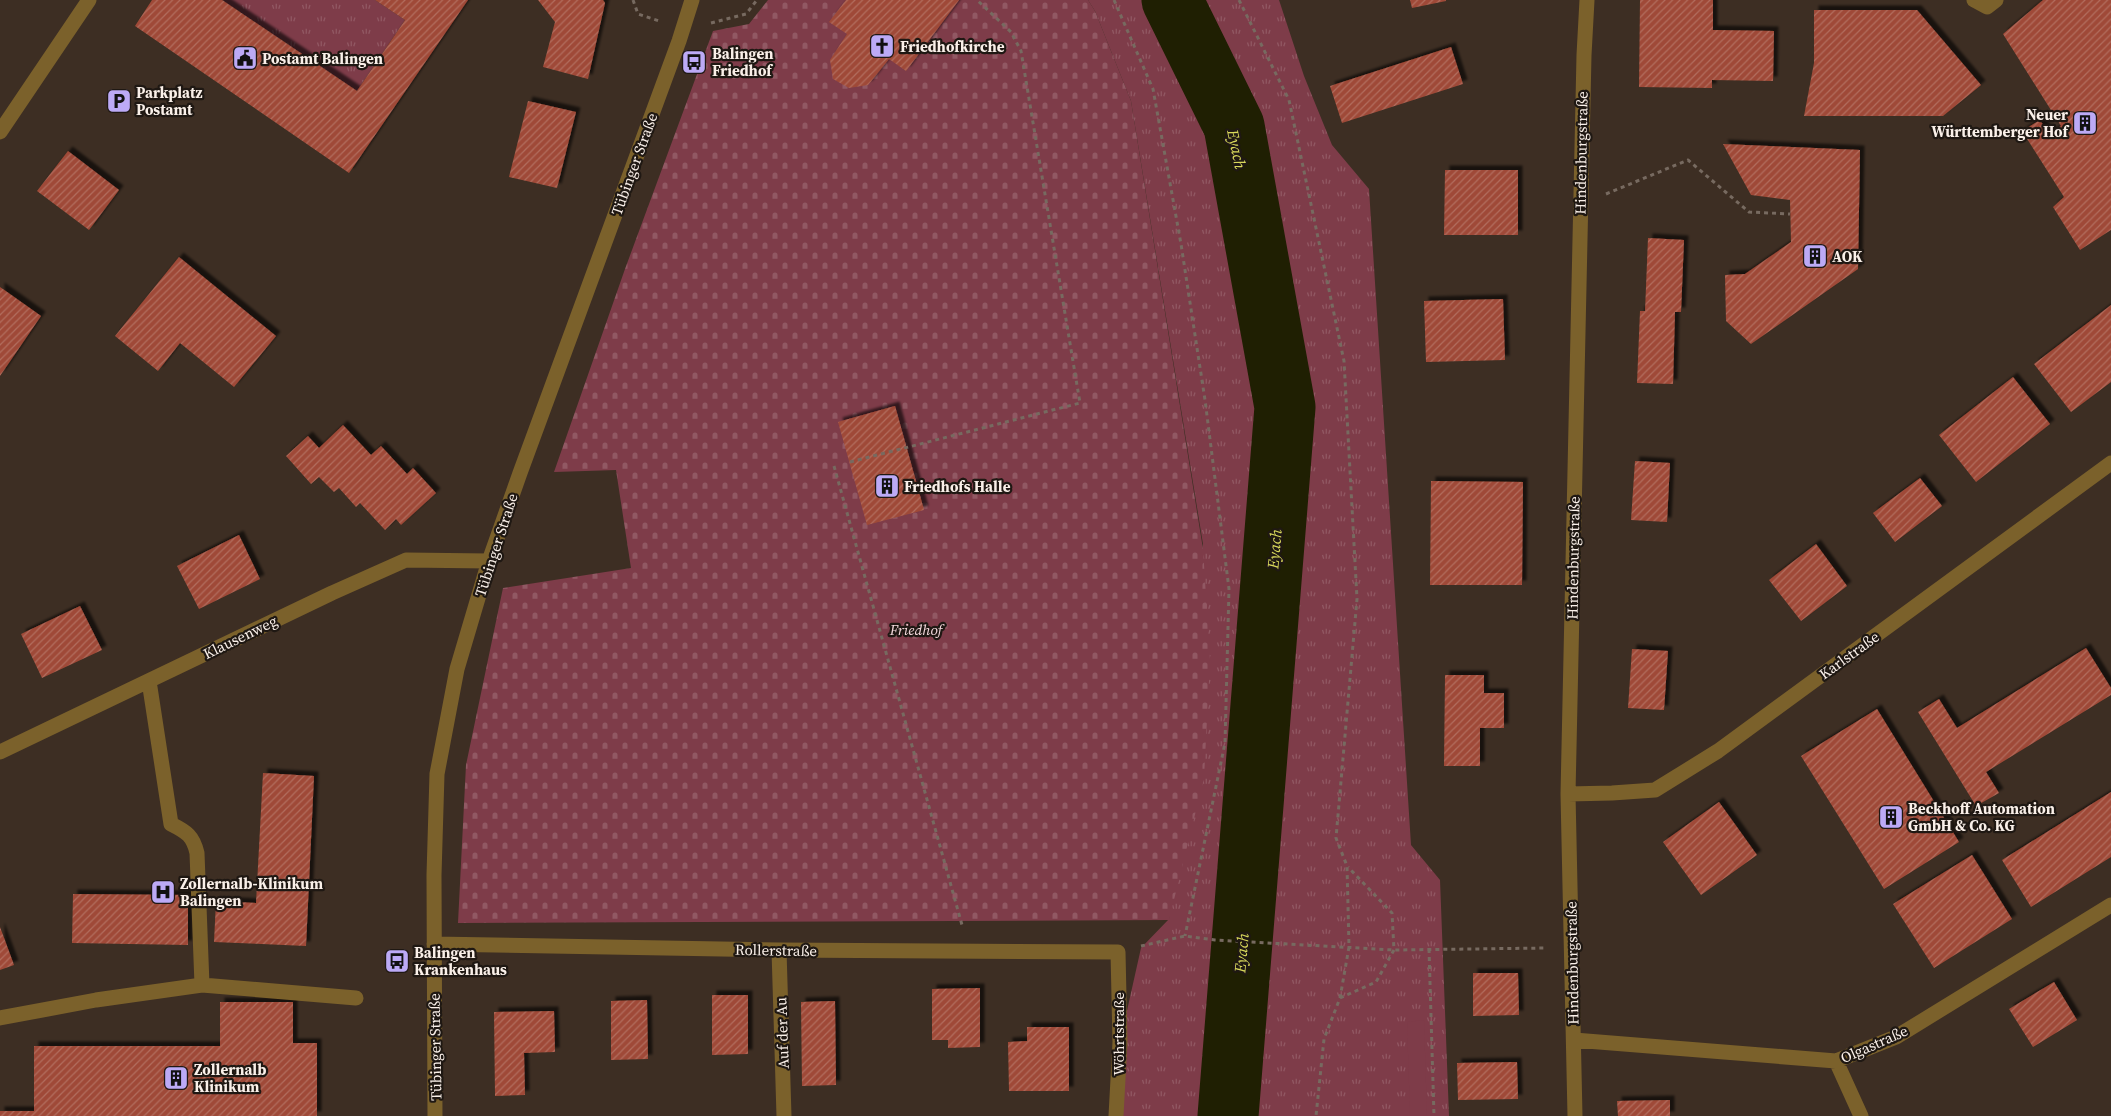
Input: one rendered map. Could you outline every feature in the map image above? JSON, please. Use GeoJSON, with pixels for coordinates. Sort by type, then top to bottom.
{"type":"FeatureCollection","features":[{"type":"Feature","properties":{"kind":"street"},"geometry":{"type":"LineString","coordinates":[[0,132],[89,0]]}},
{"type":"Feature","properties":{"kind":"street","name":"Tübinger Straße"},"geometry":{"type":"LineString","coordinates":[[436,1116],[434,944],[437,774],[457,669],[490,561],[683,30],[692,0]]}},
{"type":"Feature","properties":{"kind":"street","name":"Hindenburgstraße"},"geometry":{"type":"LineString","coordinates":[[1575,1116],[1568,794],[1580,204],[1584,55],[1588,0]]}},
{"type":"Feature","properties":{"kind":"street","name":"Karlstraße"},"geometry":{"type":"LineString","coordinates":[[1568,794],[1655,790],[1718,751],[2111,463]]}},
{"type":"Feature","properties":{"kind":"street","name":"Klausenweg"},"geometry":{"type":"LineString","coordinates":[[0,752],[406,560],[490,561]]}},
{"type":"Feature","properties":{"kind":"street"},"geometry":{"type":"LineString","coordinates":[[149,681],[171,824],[183,830],[194,840],[197,853],[202,985]]}},
{"type":"Feature","properties":{"kind":"street","name":"Olgastraße"},"geometry":{"type":"LineString","coordinates":[[1574,1040],[1836,1061],[1896,1037],[2111,905]]}},
{"type":"Feature","properties":{"kind":"street","name":"Rollerstraße"},"geometry":{"type":"LineString","coordinates":[[434,944],[779,950],[1118,952]]}},
{"type":"Feature","properties":{"kind":"street","name":"Auf der Au"},"geometry":{"type":"LineString","coordinates":[[779,950],[784,1116]]}},
{"type":"Feature","properties":{"kind":"street","name":"Wöhrtstraße"},"geometry":{"type":"LineString","coordinates":[[1116,1116],[1120,1042],[1118,952]]}},
{"type":"Feature","properties":{"kind":"street"},"geometry":{"type":"LineString","coordinates":[[0,1018],[96,1000],[202,985],[356,998]]}},
{"type":"Feature","properties":{"kind":"street"},"geometry":{"type":"LineString","coordinates":[[1836,1061],[1861,1116]]}},
{"type":"Feature","properties":{"kind":"path"},"geometry":{"type":"LineString","coordinates":[[633,0],[638,14],[683,30],[746,14],[757,0]]}},
{"type":"Feature","properties":{"kind":"path"},"geometry":{"type":"LineString","coordinates":[[850,462],[1080,403],[1021,51],[1011,32],[977,0]]}},
{"type":"Feature","properties":{"kind":"path"},"geometry":{"type":"LineString","coordinates":[[1114,0],[1153,89],[1190,302],[1229,589],[1225,743],[1184,936]]}},
{"type":"Feature","properties":{"kind":"path"},"geometry":{"type":"LineString","coordinates":[[1239,0],[1289,100],[1344,361],[1357,599],[1336,838],[1347,866],[1349,947],[1340,998],[1324,1039],[1316,1116]]}},
{"type":"Feature","properties":{"kind":"path"},"geometry":{"type":"LineString","coordinates":[[1580,204],[1688,160],[1749,212],[1790,214]]}},
{"type":"Feature","properties":{"kind":"path"},"geometry":{"type":"LineString","coordinates":[[834,466],[969,952]]}},
{"type":"Feature","properties":{"kind":"path"},"geometry":{"type":"LineString","coordinates":[[1340,998],[1376,982],[1394,950],[1392,913],[1347,866]]}},
{"type":"Feature","properties":{"kind":"path"},"geometry":{"type":"LineString","coordinates":[[1118,952],[1184,936],[1215,940],[1394,950],[1572,947]]}},
{"type":"Feature","properties":{"kind":"path"},"geometry":{"type":"LineString","coordinates":[[1429,949],[1434,1116]]}},
{"type":"Feature","properties":{"kind":"green space"},"geometry":{"type":"Polygon","coordinates":[[[222,0],[375,0],[405,20],[357,91],[222,0]]]}},
{"type":"Feature","properties":{"kind":"green space","name":"Friedhof"},"geometry":{"type":"Polygon","coordinates":[[[768,0],[1088,0],[1095,11],[1131,101],[1203,549],[1210,660],[1204,778],[1169,920],[458,923],[466,765],[503,588],[631,568],[616,470],[554,472],[625,269],[713,31],[749,24],[768,0]]]}},
{"type":"Feature","properties":{"kind":"green space"},"geometry":{"type":"Polygon","coordinates":[[[1088,0],[1279,0],[1304,76],[1332,145],[1369,189],[1411,845],[1440,880],[1449,1116],[1116,1116],[1120,1042],[1141,948],[1169,919],[1203,544],[1131,101],[1095,11],[1088,0]]]}},
{"type":"Feature","properties":{"kind":"green space"},"geometry":{"type":"Polygon","coordinates":[[[1424,1020],[1427,1116],[1410,1116],[1407,1022],[1424,1020]]]}},
{"type":"Feature","properties":{"kind":"building","name":"Postamt Balingen"},"geometry":{"type":"Polygon","coordinates":[[[152,0],[222,0],[357,91],[405,20],[375,0],[468,0],[349,173],[135,26],[152,0]]]}},
{"type":"Feature","properties":{"kind":"building"},"geometry":{"type":"Polygon","coordinates":[[[538,0],[603,0],[605,3],[588,79],[543,67],[555,22],[538,0]]]}},
{"type":"Feature","properties":{"kind":"building","name":"Friedhofkirche"},"geometry":{"type":"Polygon","coordinates":[[[846,0],[959,0],[906,71],[889,59],[868,85],[849,88],[833,79],[830,60],[847,34],[829,22],[846,0]]]}},
{"type":"Feature","properties":{"kind":"building"},"geometry":{"type":"Polygon","coordinates":[[[1410,0],[1446,0],[1446,1],[1412,8],[1410,0]]]}},
{"type":"Feature","properties":{"kind":"building"},"geometry":{"type":"Polygon","coordinates":[[[1640,0],[1713,0],[1713,30],[1774,31],[1773,81],[1712,80],[1712,88],[1639,87],[1640,0]]]}},
{"type":"Feature","properties":{"kind":"building","name":"Neuer Württemberger Hof"},"geometry":{"type":"Polygon","coordinates":[[[2043,0],[2111,0],[2111,230],[2080,250],[2053,207],[2064,197],[2022,131],[2040,120],[2049,134],[2061,126],[2003,34],[2043,0]]]}},
{"type":"Feature","properties":{"kind":"building"},"geometry":{"type":"Polygon","coordinates":[[[1814,10],[1917,10],[1981,85],[1943,116],[1804,116],[1814,63],[1814,10]]]}},
{"type":"Feature","properties":{"kind":"building"},"geometry":{"type":"Polygon","coordinates":[[[1451,47],[1463,84],[1342,123],[1330,86],[1451,47]]]}},
{"type":"Feature","properties":{"kind":"building"},"geometry":{"type":"Polygon","coordinates":[[[528,101],[576,112],[557,188],[509,177],[528,101]]]}},
{"type":"Feature","properties":{"kind":"building","name":"AOK"},"geometry":{"type":"Polygon","coordinates":[[[1723,144],[1860,150],[1858,269],[1751,344],[1726,321],[1725,275],[1745,274],[1791,242],[1790,200],[1751,195],[1723,144]]]}},
{"type":"Feature","properties":{"kind":"building"},"geometry":{"type":"Polygon","coordinates":[[[68,151],[119,190],[89,230],[37,191],[68,151]]]}},
{"type":"Feature","properties":{"kind":"building"},"geometry":{"type":"Polygon","coordinates":[[[1445,170],[1518,170],[1518,235],[1444,235],[1445,170]]]}},
{"type":"Feature","properties":{"kind":"building"},"geometry":{"type":"Polygon","coordinates":[[[1648,238],[1684,240],[1681,312],[1675,312],[1673,384],[1637,383],[1640,311],[1645,311],[1648,238]]]}},
{"type":"Feature","properties":{"kind":"building"},"geometry":{"type":"Polygon","coordinates":[[[179,257],[276,336],[234,387],[180,343],[158,371],[115,336],[179,257]]]}},
{"type":"Feature","properties":{"kind":"building"},"geometry":{"type":"Polygon","coordinates":[[[0,287],[41,316],[0,376],[0,287]]]}},
{"type":"Feature","properties":{"kind":"building"},"geometry":{"type":"Polygon","coordinates":[[[1503,299],[1505,360],[1426,362],[1424,301],[1503,299]]]}},
{"type":"Feature","properties":{"kind":"building"},"geometry":{"type":"Polygon","coordinates":[[[2111,305],[2111,382],[2071,412],[2034,364],[2111,305]]]}},
{"type":"Feature","properties":{"kind":"building"},"geometry":{"type":"Polygon","coordinates":[[[2013,377],[2050,424],[1976,482],[1939,435],[2013,377]]]}},
{"type":"Feature","properties":{"kind":"building","name":"Friedhofs Halle"},"geometry":{"type":"Polygon","coordinates":[[[895,406],[924,510],[867,525],[838,422],[895,406]]]}},
{"type":"Feature","properties":{"kind":"building"},"geometry":{"type":"Polygon","coordinates":[[[343,425],[371,455],[381,446],[407,474],[413,468],[436,493],[401,525],[396,519],[385,530],[360,503],[356,507],[339,488],[334,492],[319,477],[311,484],[286,456],[308,436],[319,448],[343,425]]]}},
{"type":"Feature","properties":{"kind":"building"},"geometry":{"type":"Polygon","coordinates":[[[1635,461],[1670,463],[1667,522],[1631,520],[1635,461]]]}},
{"type":"Feature","properties":{"kind":"building"},"geometry":{"type":"Polygon","coordinates":[[[1920,478],[1942,506],[1895,542],[1873,513],[1920,478]]]}},
{"type":"Feature","properties":{"kind":"building"},"geometry":{"type":"Polygon","coordinates":[[[1431,481],[1523,482],[1522,585],[1430,585],[1431,481]]]}},
{"type":"Feature","properties":{"kind":"building"},"geometry":{"type":"Polygon","coordinates":[[[239,535],[260,579],[199,609],[177,566],[239,535]]]}},
{"type":"Feature","properties":{"kind":"building"},"geometry":{"type":"Polygon","coordinates":[[[1816,544],[1847,586],[1801,621],[1769,580],[1816,544]]]}},
{"type":"Feature","properties":{"kind":"building"},"geometry":{"type":"Polygon","coordinates":[[[80,606],[102,650],[42,678],[21,634],[80,606]]]}},
{"type":"Feature","properties":{"kind":"building"},"geometry":{"type":"Polygon","coordinates":[[[2086,648],[2111,688],[2111,695],[1986,772],[1999,793],[1976,806],[1918,712],[1939,699],[1957,728],[2086,648]]]}},
{"type":"Feature","properties":{"kind":"building"},"geometry":{"type":"Polygon","coordinates":[[[1632,649],[1668,651],[1664,710],[1628,708],[1632,649]]]}},
{"type":"Feature","properties":{"kind":"building"},"geometry":{"type":"Polygon","coordinates":[[[1445,675],[1484,675],[1484,693],[1504,693],[1504,728],[1480,728],[1480,766],[1444,766],[1445,675]]]}},
{"type":"Feature","properties":{"kind":"building","name":"Beckhoff Automation GmbH & Co. KG"},"geometry":{"type":"Polygon","coordinates":[[[1877,709],[1959,842],[1884,889],[1801,756],[1877,709]]]}},
{"type":"Feature","properties":{"kind":"building"},"geometry":{"type":"Polygon","coordinates":[[[263,773],[314,776],[306,946],[214,942],[216,901],[256,903],[263,773]]]}},
{"type":"Feature","properties":{"kind":"building"},"geometry":{"type":"Polygon","coordinates":[[[2111,792],[2111,857],[2031,907],[2002,860],[2111,792]]]}},
{"type":"Feature","properties":{"kind":"building"},"geometry":{"type":"Polygon","coordinates":[[[1719,802],[1757,855],[1701,895],[1663,842],[1719,802]]]}},
{"type":"Feature","properties":{"kind":"building"},"geometry":{"type":"Polygon","coordinates":[[[1972,855],[2012,919],[1934,968],[1893,904],[1972,855]]]}},
{"type":"Feature","properties":{"kind":"building"},"geometry":{"type":"Polygon","coordinates":[[[73,894],[188,895],[188,945],[72,943],[73,894]]]}},
{"type":"Feature","properties":{"kind":"building"},"geometry":{"type":"Polygon","coordinates":[[[0,927],[14,965],[0,970],[0,927]]]}},
{"type":"Feature","properties":{"kind":"building"},"geometry":{"type":"Polygon","coordinates":[[[1473,973],[1518,973],[1519,1015],[1473,1016],[1473,973]]]}},
{"type":"Feature","properties":{"kind":"building"},"geometry":{"type":"Polygon","coordinates":[[[2054,982],[2077,1020],[2033,1047],[2009,1009],[2054,982]]]}},
{"type":"Feature","properties":{"kind":"building"},"geometry":{"type":"Polygon","coordinates":[[[980,988],[980,1047],[948,1048],[948,1040],[932,1040],[932,989],[980,988]]]}},
{"type":"Feature","properties":{"kind":"building"},"geometry":{"type":"Polygon","coordinates":[[[712,995],[748,995],[748,1054],[712,1055],[712,995]]]}},
{"type":"Feature","properties":{"kind":"building"},"geometry":{"type":"Polygon","coordinates":[[[647,1000],[648,1059],[611,1060],[611,1001],[647,1000]]]}},
{"type":"Feature","properties":{"kind":"building"},"geometry":{"type":"Polygon","coordinates":[[[835,1001],[836,1085],[802,1086],[801,1002],[835,1001]]]}},
{"type":"Feature","properties":{"kind":"building","name":"Zollernalb Klinikum"},"geometry":{"type":"Polygon","coordinates":[[[220,1002],[293,1002],[293,1043],[317,1043],[317,1116],[0,1116],[0,1111],[34,1111],[34,1046],[220,1046],[220,1002]]]}},
{"type":"Feature","properties":{"kind":"building"},"geometry":{"type":"Polygon","coordinates":[[[554,1011],[555,1052],[524,1053],[525,1095],[495,1096],[494,1012],[554,1011]]]}},
{"type":"Feature","properties":{"kind":"building"},"geometry":{"type":"Polygon","coordinates":[[[1027,1027],[1069,1027],[1069,1091],[1009,1091],[1008,1042],[1027,1041],[1027,1027]]]}},
{"type":"Feature","properties":{"kind":"building"},"geometry":{"type":"Polygon","coordinates":[[[1517,1062],[1518,1099],[1458,1100],[1457,1063],[1517,1062]]]}},
{"type":"Feature","properties":{"kind":"building"},"geometry":{"type":"Polygon","coordinates":[[[1670,1100],[1670,1116],[1618,1116],[1617,1101],[1670,1100]]]}},
{"type":"Feature","properties":{"kind":"waterway","name":"Eyach"},"geometry":{"type":"LineString","coordinates":[[1172,0],[1234,126],[1285,407],[1228,1116]]}},
{"type":"Feature","properties":{"kind":"place","name":"Friedhofkirche"},"geometry":{"type":"Point","coordinates":[882,46]}},
{"type":"Feature","properties":{"kind":"place","name":"Postamt Balingen"},"geometry":{"type":"Point","coordinates":[245,58]}},
{"type":"Feature","properties":{"kind":"place","name":"Balingen Friedhof"},"geometry":{"type":"Point","coordinates":[694,62]}},
{"type":"Feature","properties":{"kind":"place","name":"Parkplatz Postamt"},"geometry":{"type":"Point","coordinates":[119,101]}},
{"type":"Feature","properties":{"kind":"place","name":"Neuer Württemberger Hof"},"geometry":{"type":"Point","coordinates":[2085,123]}},
{"type":"Feature","properties":{"kind":"place","name":"AOK"},"geometry":{"type":"Point","coordinates":[1815,256]}},
{"type":"Feature","properties":{"kind":"place","name":"Friedhofs Halle"},"geometry":{"type":"Point","coordinates":[887,486]}},
{"type":"Feature","properties":{"kind":"place","name":"Beckhoff Automation GmbH & Co. KG"},"geometry":{"type":"Point","coordinates":[1891,817]}},
{"type":"Feature","properties":{"kind":"place","name":"Zollernalb-Klinikum Balingen"},"geometry":{"type":"Point","coordinates":[163,892]}},
{"type":"Feature","properties":{"kind":"place","name":"Balingen Krankenhaus"},"geometry":{"type":"Point","coordinates":[397,961]}},
{"type":"Feature","properties":{"kind":"place","name":"Zollernalb Klinikum"},"geometry":{"type":"Point","coordinates":[176,1078]}}]}
